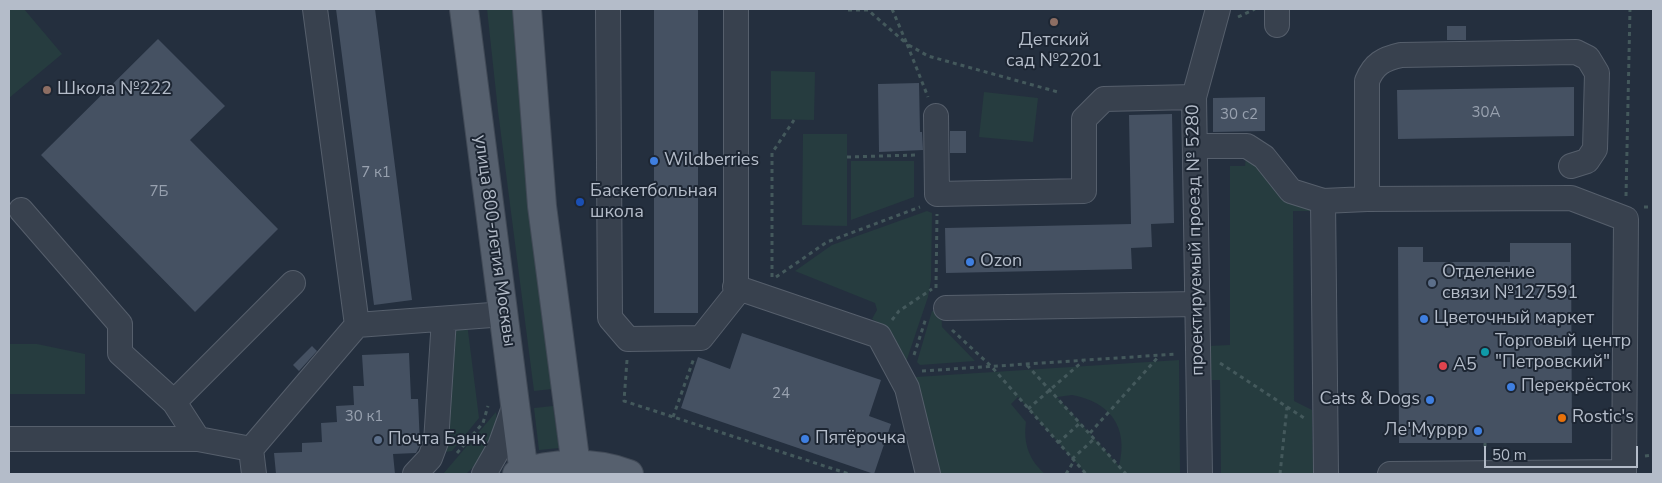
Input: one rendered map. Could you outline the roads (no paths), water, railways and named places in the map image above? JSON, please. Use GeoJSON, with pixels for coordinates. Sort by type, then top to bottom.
{"type":"FeatureCollection","features":[{"type":"Feature","properties":{"kind":"main road","name":"улица 800-летия Москвы"},"geometry":{"type":"LineString","coordinates":[[464,9],[516,402],[521,474]]}},
{"type":"Feature","properties":{"kind":"main road"},"geometry":{"type":"LineString","coordinates":[[527,9],[542,206],[577,470]]}},
{"type":"Feature","properties":{"kind":"main road"},"geometry":{"type":"LineString","coordinates":[[521,474],[552,466],[577,470],[599,467],[629,474]]}},
{"type":"Feature","properties":{"kind":"street"},"geometry":{"type":"LineString","coordinates":[[315,9],[357,326]]}},
{"type":"Feature","properties":{"kind":"street"},"geometry":{"type":"LineString","coordinates":[[608,9],[610,318],[628,339],[701,338],[736,294],[736,9]]}},
{"type":"Feature","properties":{"kind":"street","name":"проектируемый проезд № 5280"},"geometry":{"type":"LineString","coordinates":[[1200,474],[1194,97],[1218,9]]}},
{"type":"Feature","properties":{"kind":"street"},"geometry":{"type":"LineString","coordinates":[[1367,199],[1367,81],[1373,67],[1385,59],[1401,55],[1576,52],[1588,58],[1596,73],[1596,149],[1587,161],[1571,166]]}},
{"type":"Feature","properties":{"kind":"street"},"geometry":{"type":"LineString","coordinates":[[936,116],[937,198],[1084,191],[1084,119],[1104,99],[1194,97]]}},
{"type":"Feature","properties":{"kind":"street"},"geometry":{"type":"LineString","coordinates":[[1196,146],[1247,146],[1264,157],[1291,191],[1323,201],[1571,198],[1626,219],[1624,473],[1390,474]]}},
{"type":"Feature","properties":{"kind":"street"},"geometry":{"type":"LineString","coordinates":[[1323,201],[1326,474]]}},
{"type":"Feature","properties":{"kind":"street"},"geometry":{"type":"LineString","coordinates":[[21,210],[120,324],[120,353],[174,402],[198,439]]}},
{"type":"Feature","properties":{"kind":"street"},"geometry":{"type":"LineString","coordinates":[[174,402],[293,283]]}},
{"type":"Feature","properties":{"kind":"street"},"geometry":{"type":"LineString","coordinates":[[735,287],[879,336],[907,380],[928,474]]}},
{"type":"Feature","properties":{"kind":"street"},"geometry":{"type":"LineString","coordinates":[[936,302],[1197,304]]}},
{"type":"Feature","properties":{"kind":"street"},"geometry":{"type":"LineString","coordinates":[[254,474],[251,449],[357,326],[504,314]]}},
{"type":"Feature","properties":{"kind":"street"},"geometry":{"type":"LineString","coordinates":[[415,474],[430,458],[436,442],[444,319]]}},
{"type":"Feature","properties":{"kind":"street"},"geometry":{"type":"LineString","coordinates":[[484,474],[500,446],[516,402]]}},
{"type":"Feature","properties":{"kind":"street"},"geometry":{"type":"LineString","coordinates":[[9,439],[198,439],[251,449]]}},
{"type":"Feature","properties":{"kind":"place","name":"Детский сад №2201"},"geometry":{"type":"Point","coordinates":[1054,22]}},
{"type":"Feature","properties":{"kind":"place","name":"Школа №222"},"geometry":{"type":"Point","coordinates":[47,90]}},
{"type":"Feature","properties":{"kind":"place","name":"Wildberries"},"geometry":{"type":"Point","coordinates":[654,161]}},
{"type":"Feature","properties":{"kind":"place","name":"Баскетбольная школа"},"geometry":{"type":"Point","coordinates":[580,202]}},
{"type":"Feature","properties":{"kind":"place","name":"Ozon"},"geometry":{"type":"Point","coordinates":[970,262]}},
{"type":"Feature","properties":{"kind":"place","name":"Отделение связи №127591"},"geometry":{"type":"Point","coordinates":[1432,283]}},
{"type":"Feature","properties":{"kind":"place","name":"Цветочный маркет"},"geometry":{"type":"Point","coordinates":[1424,319]}},
{"type":"Feature","properties":{"kind":"place","name":"Торговый центр \"Петровский\""},"geometry":{"type":"Point","coordinates":[1485,352]}},
{"type":"Feature","properties":{"kind":"place","name":"А5"},"geometry":{"type":"Point","coordinates":[1443,366]}},
{"type":"Feature","properties":{"kind":"place","name":"Перекрёсток"},"geometry":{"type":"Point","coordinates":[1511,387]}},
{"type":"Feature","properties":{"kind":"place","name":"Cats & Dogs"},"geometry":{"type":"Point","coordinates":[1430,400]}},
{"type":"Feature","properties":{"kind":"place","name":"Rostic's"},"geometry":{"type":"Point","coordinates":[1562,418]}},
{"type":"Feature","properties":{"kind":"place","name":"Ле'Муррр"},"geometry":{"type":"Point","coordinates":[1478,431]}},
{"type":"Feature","properties":{"kind":"place","name":"Пятёрочка"},"geometry":{"type":"Point","coordinates":[805,439]}},
{"type":"Feature","properties":{"kind":"place","name":"Почта Банк"},"geometry":{"type":"Point","coordinates":[378,440]}}]}
